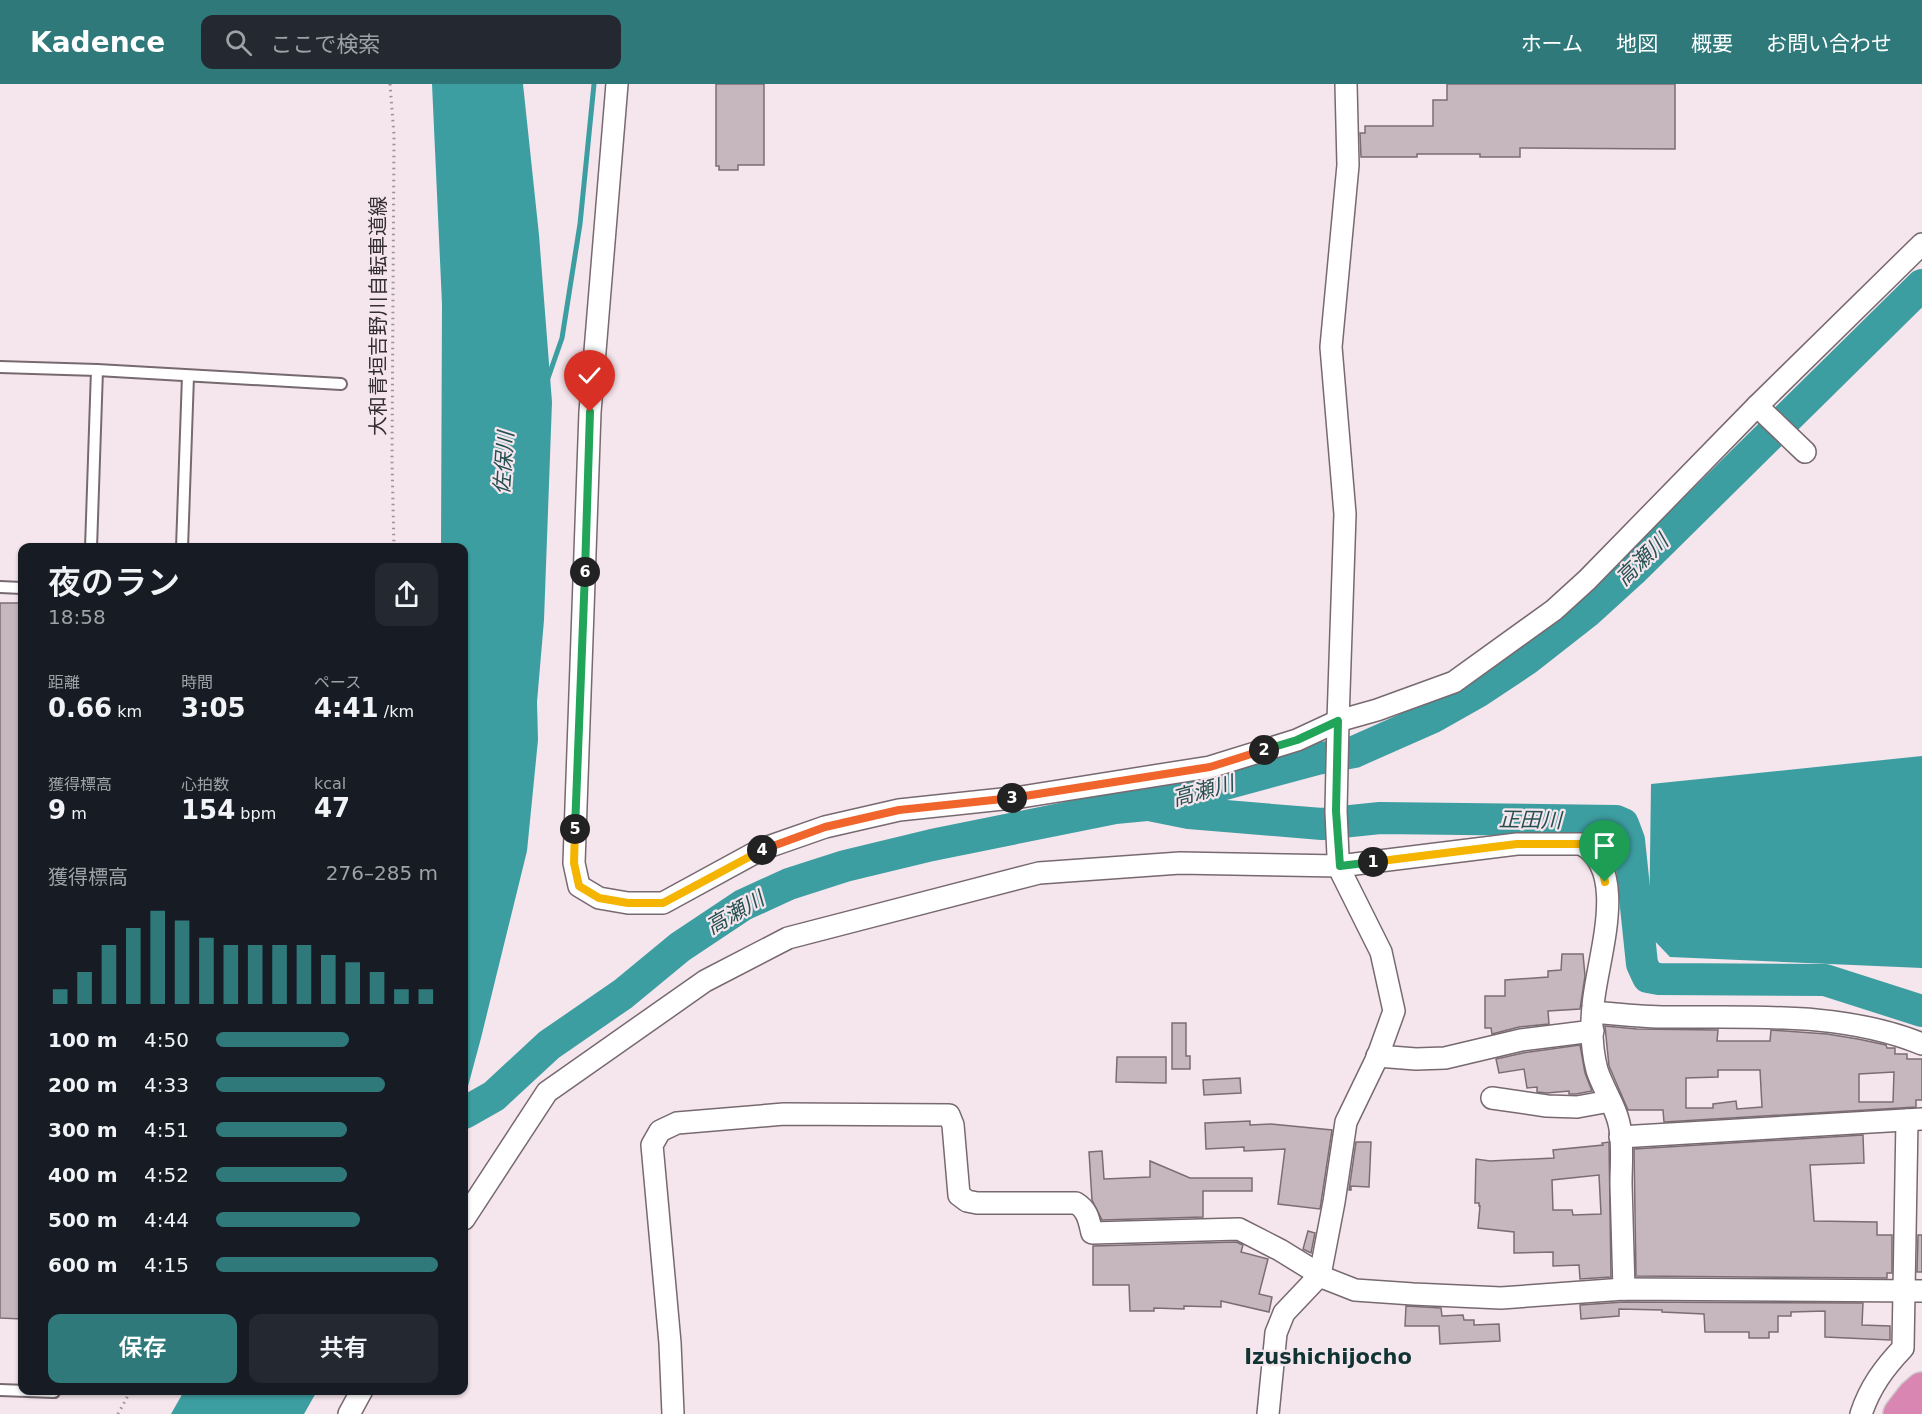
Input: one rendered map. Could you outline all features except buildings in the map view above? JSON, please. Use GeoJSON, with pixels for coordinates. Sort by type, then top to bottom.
{"type":"FeatureCollection","features":[{"type":"Feature","properties":{"kind":"highway"},"geometry":{"type":"LineString","coordinates":[[1900,1414],[1922,1389]]}},
{"type":"Feature","properties":{"kind":"street"},"geometry":{"type":"LineString","coordinates":[[617,84],[590,412],[574,863],[579,886],[599,898],[628,903],[663,903],[762,849],[825,827],[899,810],[1021,797],[1210,767],[1297,740],[1454,682],[1554,610],[1587,580],[1922,244]]}},
{"type":"Feature","properties":{"kind":"street"},"geometry":{"type":"LineString","coordinates":[[1268,1414],[1276,1333],[1284,1312],[1320,1275],[1346,1122],[1377,1056],[1394,1011],[1381,952],[1340,866],[1336,811],[1345,514],[1331,347],[1348,165],[1346,84]]}},
{"type":"Feature","properties":{"kind":"street"},"geometry":{"type":"LineString","coordinates":[[1758,408],[1805,452]]}},
{"type":"Feature","properties":{"kind":"street"},"geometry":{"type":"LineString","coordinates":[[468,1213],[547,1092],[705,981],[788,938],[1039,873],[1180,863],[1340,866],[1517,844],[1581,844],[1589,848],[1602,865],[1607,919],[1593,1021],[1597,1069],[1620,1128],[1624,1289]]}},
{"type":"Feature","properties":{"kind":"street"},"geometry":{"type":"LineString","coordinates":[[1377,1056],[1416,1059],[1445,1058],[1593,1021],[1663,1017],[1818,1018],[1896,1033],[1922,1044]]}},
{"type":"Feature","properties":{"kind":"street"},"geometry":{"type":"LineString","coordinates":[[1492,1098],[1547,1106],[1577,1107],[1610,1101]]}},
{"type":"Feature","properties":{"kind":"street"},"geometry":{"type":"LineString","coordinates":[[673,1414],[670,1343],[652,1145],[660,1131],[677,1123],[784,1114],[949,1115],[953,1125],[959,1195],[967,1201],[996,1204],[1076,1203],[1083,1207],[1088,1215],[1092,1233],[1239,1229],[1280,1250],[1320,1275],[1356,1290],[1490,1298],[1624,1289],[1913,1291]]}},
{"type":"Feature","properties":{"kind":"street"},"geometry":{"type":"LineString","coordinates":[[1620,1137],[1914,1120],[1913,1291],[1903,1348],[1882,1370],[1867,1397],[1861,1414]]}},
{"type":"Feature","properties":{"kind":"street"},"geometry":{"type":"LineString","coordinates":[[349,1414],[359,1395]]}},
{"type":"Feature","properties":{"kind":"lane"},"geometry":{"type":"LineString","coordinates":[[0,367],[97,370],[341,384]]}},
{"type":"Feature","properties":{"kind":"lane"},"geometry":{"type":"LineString","coordinates":[[91,543],[97,370]]}},
{"type":"Feature","properties":{"kind":"lane"},"geometry":{"type":"LineString","coordinates":[[182,543],[188,376]]}},
{"type":"Feature","properties":{"kind":"lane"},"geometry":{"type":"LineString","coordinates":[[0,587],[18,588]]}},
{"type":"Feature","properties":{"kind":"lane"},"geometry":{"type":"LineString","coordinates":[[0,1390],[18,1391]]}},
{"type":"Feature","properties":{"kind":"path","name":"大和青垣吉野川自転車道線"},"geometry":{"type":"LineString","coordinates":[[390,84],[394,135],[392,448],[394,543]]}},
{"type":"Feature","properties":{"kind":"path"},"geometry":{"type":"LineString","coordinates":[[117,1414],[128,1395]]}},
{"type":"Feature","properties":{"kind":"water","name":"佐保川"},"geometry":{"type":"Polygon","coordinates":[[[432,84],[523,84],[539,235],[552,402],[544,620],[537,702],[538,740],[527,851],[468,1086],[468,543],[441,543],[442,304],[432,84]]]}},
{"type":"Feature","properties":{"kind":"water"},"geometry":{"type":"Polygon","coordinates":[[[1922,756],[1922,968],[1670,957],[1649,935],[1651,784],[1922,756]]]}},
{"type":"Feature","properties":{"kind":"water"},"geometry":{"type":"Polygon","coordinates":[[[182,1395],[315,1395],[304,1414],[171,1414],[182,1395]]]}},
{"type":"Feature","properties":{"kind":"waterway"},"geometry":{"type":"LineString","coordinates":[[547,381],[562,338],[580,224],[594,84]]}},
{"type":"Feature","properties":{"kind":"waterway","name":"高瀬川"},"geometry":{"type":"LineString","coordinates":[[468,1111],[494,1096],[549,1045],[623,994],[680,947],[743,905],[789,884],[845,866],[932,845],[1115,808],[1147,805],[1317,759],[1354,752],[1433,717],[1479,691],[1527,659],[1587,612],[1632,571],[1922,285]]}},
{"type":"Feature","properties":{"kind":"waterway","name":"正田川"},"geometry":{"type":"LineString","coordinates":[[1154,806],[1189,813],[1322,824],[1380,818],[1616,821],[1623,824],[1629,840],[1642,964],[1648,977],[1659,979],[1825,980],[1922,1011]]}},
{"type":"Feature","properties":{"kind":"district","name":"Izushichijocho"},"geometry":{"type":"Point","coordinates":[1328,1357]}},
{"type":"Feature","properties":{"kind":"route"},"geometry":{"type":"LineString","coordinates":[[590,412],[574,863],[579,886],[599,898],[628,903],[663,903],[762,849],[825,827],[899,810],[1021,797],[1210,767],[1297,740],[1338,721],[1336,811],[1340,866],[1517,844],[1581,844],[1598,857],[1605,882]]}}]}
